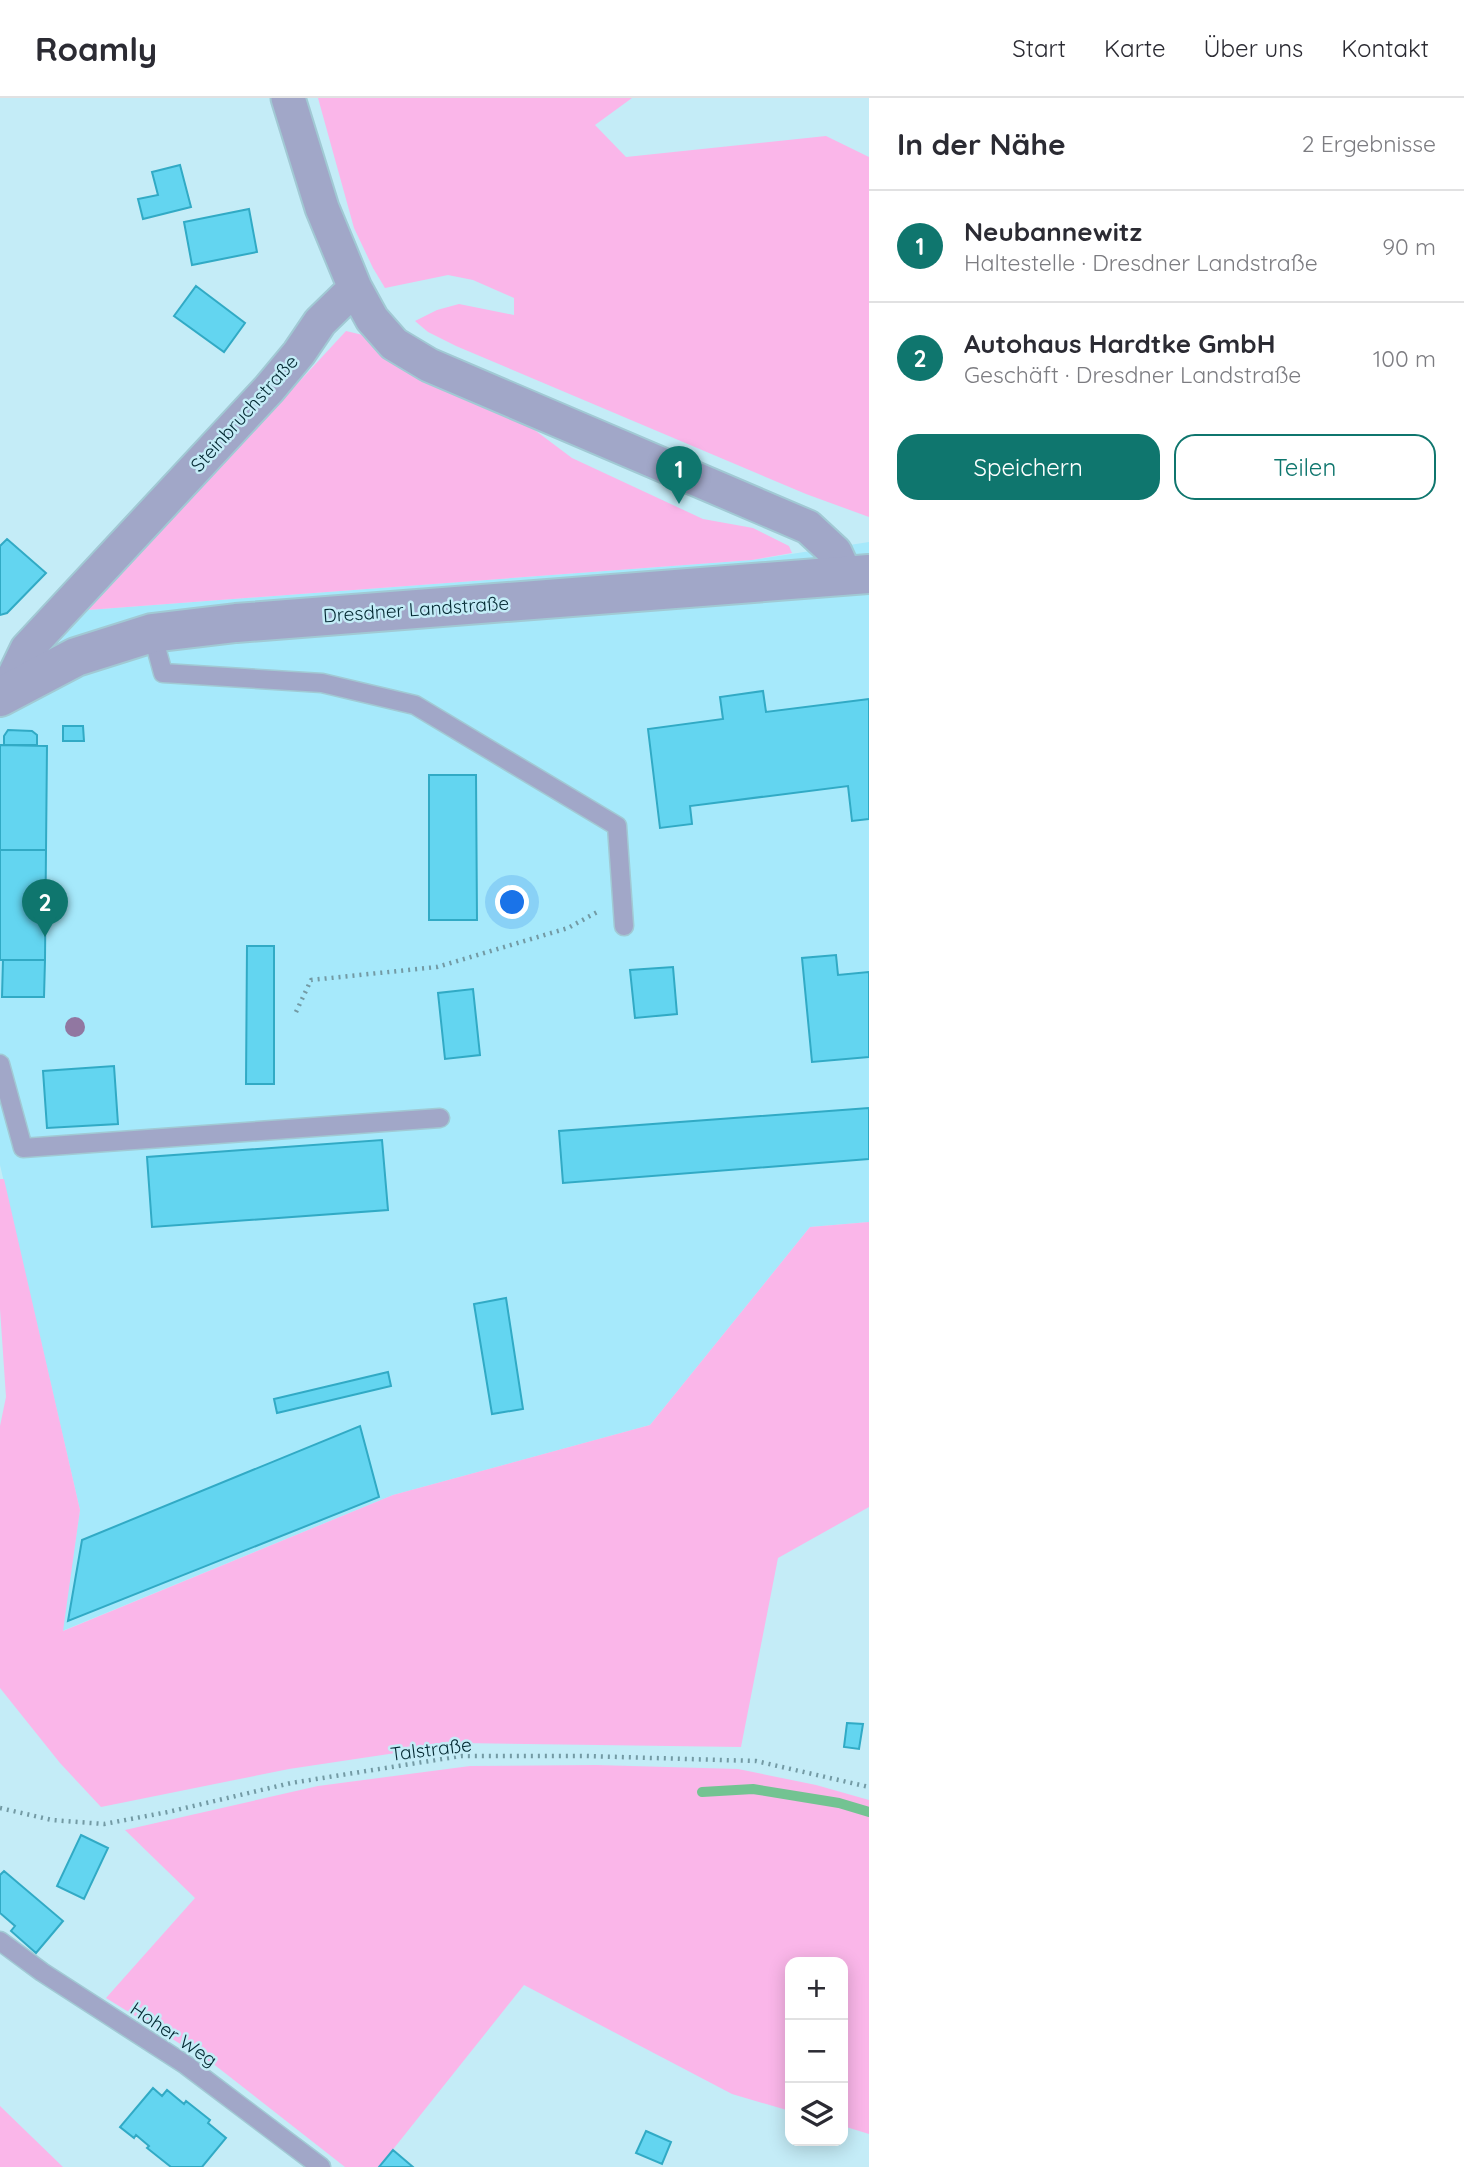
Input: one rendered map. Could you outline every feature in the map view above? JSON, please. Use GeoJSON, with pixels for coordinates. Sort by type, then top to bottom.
{"type":"FeatureCollection","features":[{"type":"Feature","properties":{"kind":"street"},"geometry":{"type":"LineString","coordinates":[[288,98],[322,208],[355,288],[372,319],[394,344],[429,365],[808,527],[858,575]]}},
{"type":"Feature","properties":{"kind":"street","name":"Steinbruchstraße"},"geometry":{"type":"LineString","coordinates":[[2,693],[27,649],[269,389],[320,322],[355,288]]}},
{"type":"Feature","properties":{"kind":"street","name":"Dresdner Landstraße"},"geometry":{"type":"LineString","coordinates":[[2,693],[76,657],[152,633],[236,623],[858,575]]}},
{"type":"Feature","properties":{"kind":"lane"},"geometry":{"type":"LineString","coordinates":[[152,633],[163,673],[322,683],[415,705],[617,826],[624,926]]}},
{"type":"Feature","properties":{"kind":"lane"},"geometry":{"type":"LineString","coordinates":[[0,1065],[23,1148],[440,1118]]}},
{"type":"Feature","properties":{"kind":"lane","name":"Hoher Weg"},"geometry":{"type":"LineString","coordinates":[[0,1941],[76,1995],[186,2065],[321,2167]]}},
{"type":"Feature","properties":{"kind":"path"},"geometry":{"type":"LineString","coordinates":[[296,1013],[311,980],[438,967],[568,928],[622,898]]}},
{"type":"Feature","properties":{"kind":"path","name":"Talstraße"},"geometry":{"type":"LineString","coordinates":[[0,1808],[52,1820],[104,1824],[291,1783],[461,1756],[585,1756],[756,1761],[869,1787]]}},
{"type":"Feature","properties":{"kind":"shaded area"},"geometry":{"type":"Polygon","coordinates":[[[318,98],[632,98],[595,125],[626,157],[826,136],[869,157],[869,517],[806,494],[428,332],[415,321],[437,310],[459,304],[514,315],[514,298],[473,280],[448,275],[385,288],[354,228],[318,98]]]}},
{"type":"Feature","properties":{"kind":"shaded area"},"geometry":{"type":"Polygon","coordinates":[[[346,331],[367,336],[528,425],[572,458],[703,519],[753,528],[789,546],[792,553],[752,560],[88,610],[346,331]]]}},
{"type":"Feature","properties":{"kind":"shaded area"},"geometry":{"type":"Polygon","coordinates":[[[869,542],[869,1222],[810,1227],[650,1425],[393,1495],[62,1631],[80,1510],[0,1165],[0,707],[88,610],[752,560],[869,542]]]}},
{"type":"Feature","properties":{"kind":"shaded area"},"geometry":{"type":"Polygon","coordinates":[[[0,1179],[4,1179],[80,1510],[63,1631],[393,1495],[650,1425],[810,1227],[869,1222],[869,1507],[778,1558],[741,1747],[462,1743],[289,1769],[101,1807],[60,1763],[0,1688],[0,1426],[6,1397],[0,1309],[0,1179]]]}},
{"type":"Feature","properties":{"kind":"shaded area"},"geometry":{"type":"Polygon","coordinates":[[[596,1765],[738,1769],[816,1785],[869,1800],[869,2134],[848,2128],[848,1957],[785,1957],[785,2110],[732,2094],[524,1985],[379,2167],[345,2167],[216,2066],[106,1998],[195,1898],[125,1830],[318,1786],[470,1766],[596,1765]]]}},
{"type":"Feature","properties":{"kind":"shaded area"},"geometry":{"type":"Polygon","coordinates":[[[0,2106],[63,2167],[0,2167],[0,2106]]]}},
{"type":"Feature","properties":{"kind":"building"},"geometry":{"type":"Polygon","coordinates":[[[180,165],[191,207],[143,219],[138,199],[158,195],[152,172],[180,165]]]}},
{"type":"Feature","properties":{"kind":"building"},"geometry":{"type":"Polygon","coordinates":[[[249,209],[257,252],[192,265],[184,222],[249,209]]]}},
{"type":"Feature","properties":{"kind":"building"},"geometry":{"type":"Polygon","coordinates":[[[196,286],[245,323],[224,352],[174,316],[196,286]]]}},
{"type":"Feature","properties":{"kind":"building"},"geometry":{"type":"Polygon","coordinates":[[[7,539],[46,573],[7,613],[0,615],[0,546],[7,539]]]}},
{"type":"Feature","properties":{"kind":"building"},"geometry":{"type":"Polygon","coordinates":[[[763,691],[766,712],[869,699],[869,819],[852,821],[848,786],[690,806],[692,824],[660,828],[648,729],[723,719],[720,697],[763,691]]]}},
{"type":"Feature","properties":{"kind":"building"},"geometry":{"type":"Polygon","coordinates":[[[63,726],[83,726],[84,741],[63,741],[63,726]]]}},
{"type":"Feature","properties":{"kind":"building"},"geometry":{"type":"Polygon","coordinates":[[[8,730],[32,731],[37,735],[37,745],[4,745],[4,736],[8,730]]]}},
{"type":"Feature","properties":{"kind":"building"},"geometry":{"type":"Polygon","coordinates":[[[0,745],[47,746],[46,850],[0,850],[0,745]]]}},
{"type":"Feature","properties":{"kind":"building"},"geometry":{"type":"Polygon","coordinates":[[[429,775],[476,775],[477,920],[429,920],[429,775]]]}},
{"type":"Feature","properties":{"kind":"building"},"geometry":{"type":"Polygon","coordinates":[[[0,850],[46,850],[45,960],[0,960],[0,850]]]}},
{"type":"Feature","properties":{"kind":"building"},"geometry":{"type":"Polygon","coordinates":[[[247,946],[274,946],[274,1084],[246,1084],[247,946]]]}},
{"type":"Feature","properties":{"kind":"building"},"geometry":{"type":"Polygon","coordinates":[[[836,955],[838,975],[869,972],[869,1057],[812,1062],[802,958],[836,955]]]}},
{"type":"Feature","properties":{"kind":"building"},"geometry":{"type":"Polygon","coordinates":[[[3,960],[45,960],[44,997],[2,997],[3,960]]]}},
{"type":"Feature","properties":{"kind":"building"},"geometry":{"type":"Polygon","coordinates":[[[673,967],[677,1014],[635,1018],[630,970],[673,967]]]}},
{"type":"Feature","properties":{"kind":"building"},"geometry":{"type":"Polygon","coordinates":[[[473,989],[480,1055],[445,1059],[438,993],[473,989]]]}},
{"type":"Feature","properties":{"kind":"building"},"geometry":{"type":"Polygon","coordinates":[[[114,1066],[118,1124],[47,1128],[43,1071],[114,1066]]]}},
{"type":"Feature","properties":{"kind":"building"},"geometry":{"type":"Polygon","coordinates":[[[869,1108],[869,1159],[563,1183],[559,1131],[869,1108]]]}},
{"type":"Feature","properties":{"kind":"building"},"geometry":{"type":"Polygon","coordinates":[[[382,1140],[388,1210],[152,1227],[147,1157],[382,1140]]]}},
{"type":"Feature","properties":{"kind":"building"},"geometry":{"type":"Polygon","coordinates":[[[506,1298],[523,1409],[492,1414],[474,1304],[506,1298]]]}},
{"type":"Feature","properties":{"kind":"building"},"geometry":{"type":"Polygon","coordinates":[[[388,1372],[391,1386],[277,1413],[274,1399],[388,1372]]]}},
{"type":"Feature","properties":{"kind":"building"},"geometry":{"type":"Polygon","coordinates":[[[360,1426],[379,1497],[68,1621],[82,1540],[360,1426]]]}},
{"type":"Feature","properties":{"kind":"building"},"geometry":{"type":"Polygon","coordinates":[[[847,1723],[863,1724],[859,1749],[844,1747],[847,1723]]]}},
{"type":"Feature","properties":{"kind":"building"},"geometry":{"type":"Polygon","coordinates":[[[81,1835],[108,1848],[84,1899],[57,1886],[81,1835]]]}},
{"type":"Feature","properties":{"kind":"building"},"geometry":{"type":"Polygon","coordinates":[[[4,1871],[63,1921],[36,1953],[11,1931],[15,1926],[0,1913],[0,1875],[4,1871]]]}},
{"type":"Feature","properties":{"kind":"building"},"geometry":{"type":"Polygon","coordinates":[[[153,2088],[162,2096],[167,2090],[184,2104],[186,2101],[210,2120],[208,2123],[226,2138],[202,2167],[171,2167],[147,2148],[149,2146],[136,2135],[134,2138],[120,2127],[153,2088]]]}},
{"type":"Feature","properties":{"kind":"building"},"geometry":{"type":"Polygon","coordinates":[[[646,2131],[671,2142],[662,2164],[636,2153],[646,2131]]]}},
{"type":"Feature","properties":{"kind":"building"},"geometry":{"type":"Polygon","coordinates":[[[393,2150],[413,2167],[379,2167],[393,2150]]]}},
{"type":"Feature","properties":{"kind":"waterway"},"geometry":{"type":"LineString","coordinates":[[702,1792],[753,1789],[839,1803],[869,1812]]}},
{"type":"Feature","properties":{"kind":"place","name":"Neubannewitz"},"geometry":{"type":"Point","coordinates":[679,504]}},
{"type":"Feature","properties":{"kind":"place","name":"Autohaus Hardtke GmbH"},"geometry":{"type":"Point","coordinates":[45,937]}}]}
